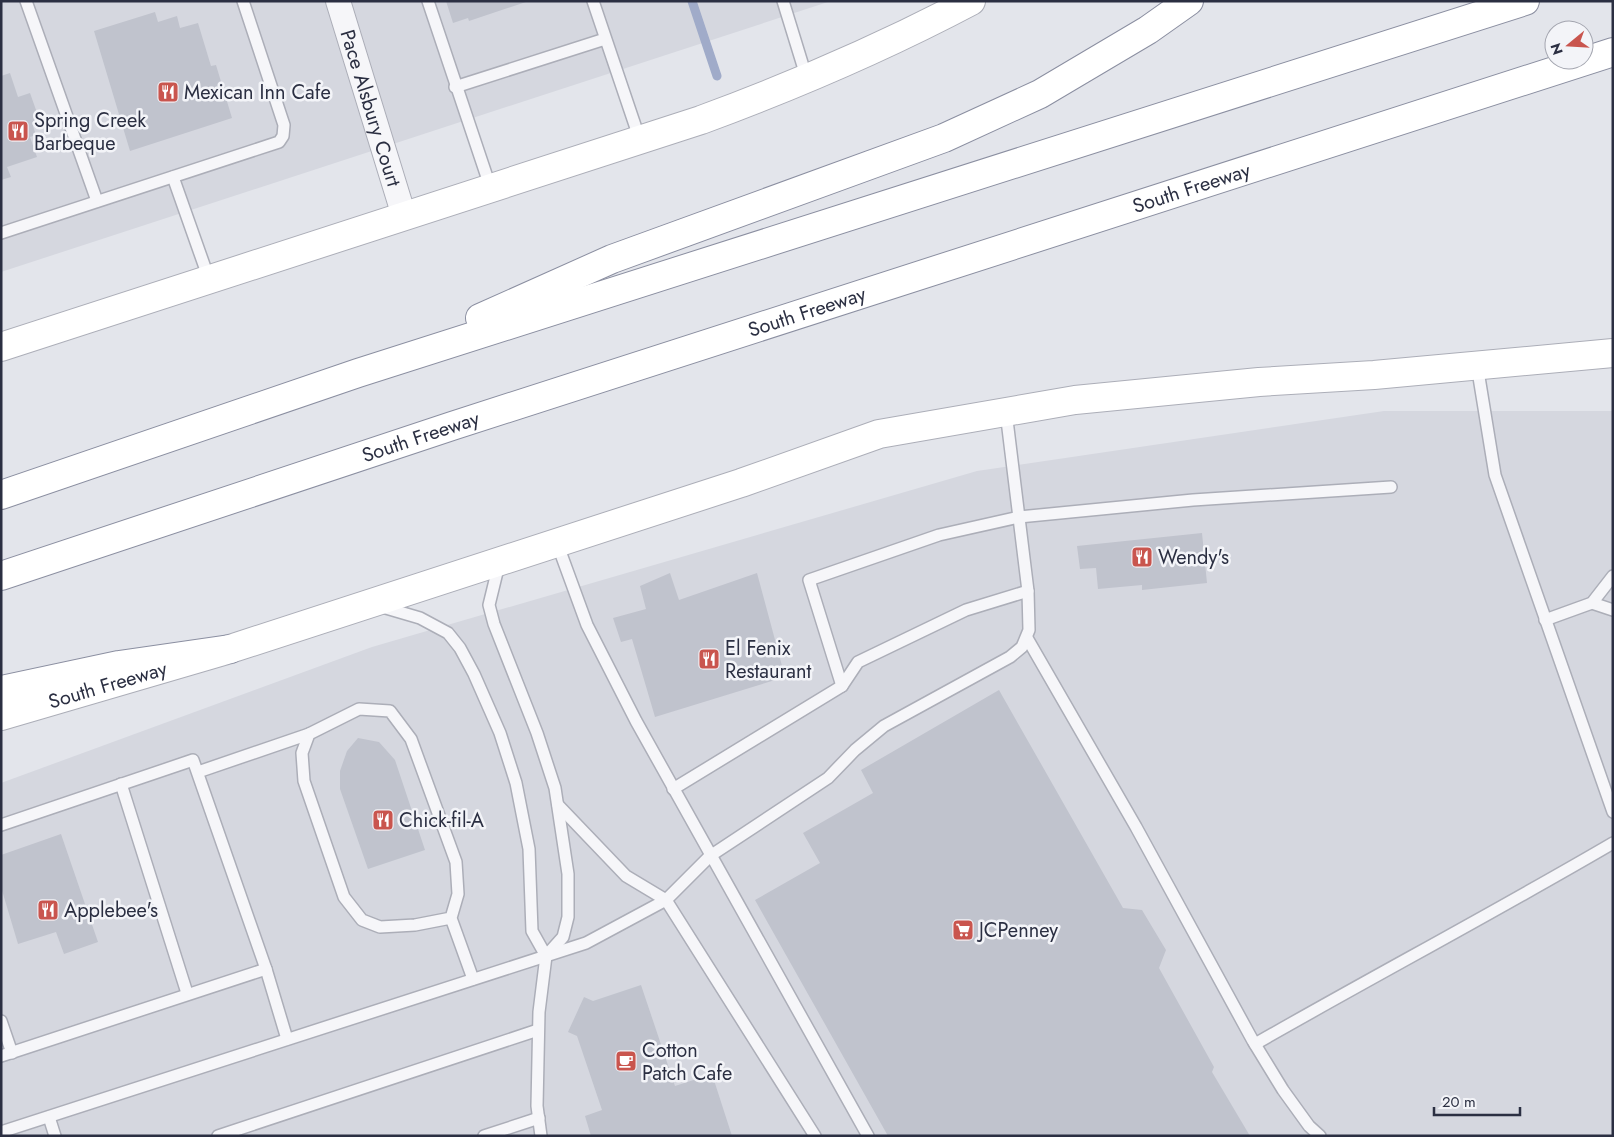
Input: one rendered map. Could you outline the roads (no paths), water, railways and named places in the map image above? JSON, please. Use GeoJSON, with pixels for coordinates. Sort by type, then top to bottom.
{"type":"FeatureCollection","features":[{"type":"Feature","properties":{"kind":"main road"},"geometry":{"type":"LineString","coordinates":[[1,347],[491,189],[763,97],[887,43],[971,1]]}},
{"type":"Feature","properties":{"kind":"main road"},"geometry":{"type":"LineString","coordinates":[[358,373],[612,259],[944,138],[1040,94],[1148,30],[1189,1]]}},
{"type":"Feature","properties":{"kind":"main road"},"geometry":{"type":"LineString","coordinates":[[1,494],[358,373],[1525,1]]}},
{"type":"Feature","properties":{"kind":"main road","name":"South Freeway"},"geometry":{"type":"LineString","coordinates":[[1,576],[462,423],[1613,52]]}},
{"type":"Feature","properties":{"kind":"main road","name":"South Freeway"},"geometry":{"type":"LineString","coordinates":[[1,716],[230,650],[741,483],[879,434],[1075,400],[1613,353]]}},
{"type":"Feature","properties":{"kind":"main road"},"geometry":{"type":"LineString","coordinates":[[1,690],[119,665],[230,650]]}},
{"type":"Feature","properties":{"kind":"street","name":"Pace Alsbury Court"},"geometry":{"type":"LineString","coordinates":[[338,1],[404,216]]}},
{"type":"Feature","properties":{"kind":"lane"},"geometry":{"type":"LineString","coordinates":[[1,233],[279,142],[283,136],[284,125],[244,1]]}},
{"type":"Feature","properties":{"kind":"lane"},"geometry":{"type":"LineString","coordinates":[[428,1],[491,189]]}},
{"type":"Feature","properties":{"kind":"lane"},"geometry":{"type":"LineString","coordinates":[[593,1],[640,140]]}},
{"type":"Feature","properties":{"kind":"lane"},"geometry":{"type":"LineString","coordinates":[[783,1],[807,79]]}},
{"type":"Feature","properties":{"kind":"lane"},"geometry":{"type":"LineString","coordinates":[[29,2],[97,201]]}},
{"type":"Feature","properties":{"kind":"lane"},"geometry":{"type":"LineString","coordinates":[[456,87],[605,39]]}},
{"type":"Feature","properties":{"kind":"lane"},"geometry":{"type":"LineString","coordinates":[[173,177],[209,279]]}},
{"type":"Feature","properties":{"kind":"lane"},"geometry":{"type":"LineString","coordinates":[[1476,365],[1494,475],[1613,812]]}},
{"type":"Feature","properties":{"kind":"lane"},"geometry":{"type":"LineString","coordinates":[[1,1132],[287,1038],[586,943],[666,900],[710,856],[828,778],[855,750],[884,726],[1010,657],[1022,647],[1029,630],[1028,591],[1006,412]]}},
{"type":"Feature","properties":{"kind":"lane"},"geometry":{"type":"LineString","coordinates":[[842,686],[809,580],[939,535],[1019,517],[1193,500],[1391,487]]}},
{"type":"Feature","properties":{"kind":"lane"},"geometry":{"type":"LineString","coordinates":[[556,543],[586,624],[673,789],[868,1136]]}},
{"type":"Feature","properties":{"kind":"lane"},"geometry":{"type":"LineString","coordinates":[[500,561],[489,605],[494,624],[537,733],[555,788],[568,874],[568,917],[563,936],[546,956],[538,1030],[541,1136]]}},
{"type":"Feature","properties":{"kind":"lane"},"geometry":{"type":"LineString","coordinates":[[1545,620],[1592,604],[1613,576]]}},
{"type":"Feature","properties":{"kind":"lane"},"geometry":{"type":"LineString","coordinates":[[673,789],[842,686],[858,662],[966,610],[1028,591]]}},
{"type":"Feature","properties":{"kind":"lane"},"geometry":{"type":"LineString","coordinates":[[371,604],[420,618],[448,633],[460,648],[474,674],[500,733],[516,783],[530,849],[532,931],[546,956]]}},
{"type":"Feature","properties":{"kind":"lane"},"geometry":{"type":"LineString","coordinates":[[1592,604],[1613,610]]}},
{"type":"Feature","properties":{"kind":"lane"},"geometry":{"type":"LineString","coordinates":[[1027,638],[1136,826],[1255,1044],[1283,1090],[1309,1126],[1320,1136]]}},
{"type":"Feature","properties":{"kind":"lane"},"geometry":{"type":"LineString","coordinates":[[198,772],[309,734],[359,709],[390,711],[411,739],[456,862],[458,894],[451,918],[473,979]]}},
{"type":"Feature","properties":{"kind":"lane"},"geometry":{"type":"LineString","coordinates":[[309,734],[302,753],[304,781],[344,897],[362,920],[380,927],[415,925],[451,918]]}},
{"type":"Feature","properties":{"kind":"lane"},"geometry":{"type":"LineString","coordinates":[[1,825],[193,760],[266,970],[287,1038]]}},
{"type":"Feature","properties":{"kind":"lane"},"geometry":{"type":"LineString","coordinates":[[121,784],[187,994]]}},
{"type":"Feature","properties":{"kind":"lane"},"geometry":{"type":"LineString","coordinates":[[558,805],[626,876],[666,900],[815,1136]]}},
{"type":"Feature","properties":{"kind":"lane"},"geometry":{"type":"LineString","coordinates":[[1255,1044],[1613,843]]}},
{"type":"Feature","properties":{"kind":"lane"},"geometry":{"type":"LineString","coordinates":[[1,1021],[7,1054],[187,994],[266,970]]}},
{"type":"Feature","properties":{"kind":"lane"},"geometry":{"type":"LineString","coordinates":[[218,1136],[538,1030]]}},
{"type":"Feature","properties":{"kind":"lane"},"geometry":{"type":"LineString","coordinates":[[49,1117],[55,1136]]}},
{"type":"Feature","properties":{"kind":"lane"},"geometry":{"type":"LineString","coordinates":[[484,1136],[539,1118]]}},
{"type":"Feature","properties":{"kind":"waterway"},"geometry":{"type":"LineString","coordinates":[[692,1],[717,76]]}},
{"type":"Feature","properties":{"kind":"place","name":"Mexican Inn Cafe"},"geometry":{"type":"Point","coordinates":[168,92]}},
{"type":"Feature","properties":{"kind":"place","name":"Spring Creek Barbeque"},"geometry":{"type":"Point","coordinates":[18,131]}},
{"type":"Feature","properties":{"kind":"place","name":"Wendy's"},"geometry":{"type":"Point","coordinates":[1142,557]}},
{"type":"Feature","properties":{"kind":"place","name":"El Fenix Restaurant"},"geometry":{"type":"Point","coordinates":[709,659]}},
{"type":"Feature","properties":{"kind":"place","name":"Chick-fil-A"},"geometry":{"type":"Point","coordinates":[383,820]}},
{"type":"Feature","properties":{"kind":"place","name":"Applebee's"},"geometry":{"type":"Point","coordinates":[48,910]}},
{"type":"Feature","properties":{"kind":"place","name":"JCPenney"},"geometry":{"type":"Point","coordinates":[963,930]}},
{"type":"Feature","properties":{"kind":"place","name":"Cotton Patch Cafe"},"geometry":{"type":"Point","coordinates":[626,1061]}}]}
